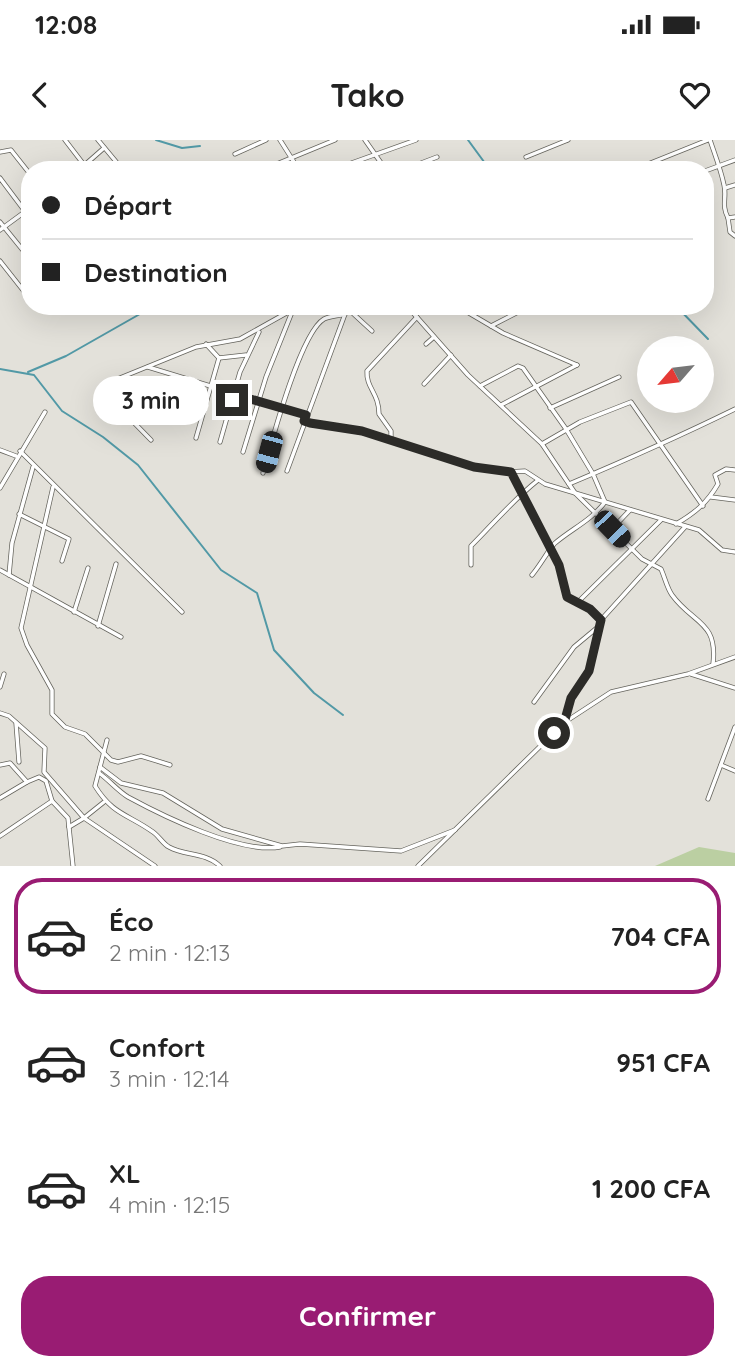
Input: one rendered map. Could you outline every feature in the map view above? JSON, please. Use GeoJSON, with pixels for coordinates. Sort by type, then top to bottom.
{"type":"FeatureCollection","features":[{"type":"Feature","properties":{"kind":"street"},"geometry":{"type":"LineString","coordinates":[[65,140],[81,161]]}},
{"type":"Feature","properties":{"kind":"street"},"geometry":{"type":"LineString","coordinates":[[98,140],[116,161]]}},
{"type":"Feature","properties":{"kind":"street"},"geometry":{"type":"LineString","coordinates":[[235,154],[266,140]]}},
{"type":"Feature","properties":{"kind":"street"},"geometry":{"type":"LineString","coordinates":[[280,140],[294,161]]}},
{"type":"Feature","properties":{"kind":"street"},"geometry":{"type":"LineString","coordinates":[[281,161],[335,140]]}},
{"type":"Feature","properties":{"kind":"street"},"geometry":{"type":"LineString","coordinates":[[365,140],[380,161]]}},
{"type":"Feature","properties":{"kind":"street"},"geometry":{"type":"LineString","coordinates":[[356,161],[416,140]]}},
{"type":"Feature","properties":{"kind":"street"},"geometry":{"type":"LineString","coordinates":[[526,157],[568,140]]}},
{"type":"Feature","properties":{"kind":"street"},"geometry":{"type":"LineString","coordinates":[[656,161],[709,140],[725,188],[722,203],[730,232],[735,236]]}},
{"type":"Feature","properties":{"kind":"street"},"geometry":{"type":"LineString","coordinates":[[92,161],[105,148]]}},
{"type":"Feature","properties":{"kind":"street"},"geometry":{"type":"LineString","coordinates":[[0,152],[11,149],[21,162]]}},
{"type":"Feature","properties":{"kind":"street"},"geometry":{"type":"LineString","coordinates":[[427,161],[437,157]]}},
{"type":"Feature","properties":{"kind":"street"},"geometry":{"type":"LineString","coordinates":[[714,168],[735,160]]}},
{"type":"Feature","properties":{"kind":"street"},"geometry":{"type":"LineString","coordinates":[[0,178],[21,208]]}},
{"type":"Feature","properties":{"kind":"street"},"geometry":{"type":"LineString","coordinates":[[725,188],[735,185]]}},
{"type":"Feature","properties":{"kind":"street"},"geometry":{"type":"LineString","coordinates":[[2,228],[21,214]]}},
{"type":"Feature","properties":{"kind":"street"},"geometry":{"type":"LineString","coordinates":[[728,218],[735,217]]}},
{"type":"Feature","properties":{"kind":"street"},"geometry":{"type":"LineString","coordinates":[[0,222],[2,228],[21,249]]}},
{"type":"Feature","properties":{"kind":"street"},"geometry":{"type":"LineString","coordinates":[[0,261],[21,288]]}},
{"type":"Feature","properties":{"kind":"street"},"geometry":{"type":"LineString","coordinates":[[151,440],[107,395],[103,387],[112,380],[206,344],[233,341],[287,315]]}},
{"type":"Feature","properties":{"kind":"street"},"geometry":{"type":"LineString","coordinates":[[243,452],[257,401],[291,315]]}},
{"type":"Feature","properties":{"kind":"street"},"geometry":{"type":"LineString","coordinates":[[263,473],[282,408],[316,328],[324,319],[333,315]]}},
{"type":"Feature","properties":{"kind":"street"},"geometry":{"type":"LineString","coordinates":[[287,471],[345,315]]}},
{"type":"Feature","properties":{"kind":"street"},"geometry":{"type":"LineString","coordinates":[[354,315],[372,331]]}},
{"type":"Feature","properties":{"kind":"street"},"geometry":{"type":"LineString","coordinates":[[472,315],[577,365],[500,405]]}},
{"type":"Feature","properties":{"kind":"street"},"geometry":{"type":"LineString","coordinates":[[491,326],[512,315]]}},
{"type":"Feature","properties":{"kind":"street"},"geometry":{"type":"LineString","coordinates":[[391,439],[391,431],[380,417],[380,401],[367,378],[367,371],[416,317],[480,386],[542,444],[575,493],[629,548],[650,566],[661,569],[673,596],[710,633],[714,641],[713,664]]}},
{"type":"Feature","properties":{"kind":"street"},"geometry":{"type":"LineString","coordinates":[[220,442],[233,394],[247,355],[260,330]]}},
{"type":"Feature","properties":{"kind":"street"},"geometry":{"type":"LineString","coordinates":[[426,344],[434,337]]}},
{"type":"Feature","properties":{"kind":"street"},"geometry":{"type":"LineString","coordinates":[[206,344],[219,358]]}},
{"type":"Feature","properties":{"kind":"street"},"geometry":{"type":"LineString","coordinates":[[219,358],[247,355]]}},
{"type":"Feature","properties":{"kind":"street"},"geometry":{"type":"LineString","coordinates":[[424,384],[451,355]]}},
{"type":"Feature","properties":{"kind":"street"},"geometry":{"type":"LineString","coordinates":[[196,438],[219,358]]}},
{"type":"Feature","properties":{"kind":"street"},"geometry":{"type":"LineString","coordinates":[[480,386],[521,366],[566,429],[593,474],[605,502]]}},
{"type":"Feature","properties":{"kind":"street"},"geometry":{"type":"LineString","coordinates":[[148,367],[306,415]]}},
{"type":"Feature","properties":{"kind":"street"},"geometry":{"type":"LineString","coordinates":[[550,408],[620,377]]}},
{"type":"Feature","properties":{"kind":"street"},"geometry":{"type":"LineString","coordinates":[[542,444],[566,429],[631,402],[703,506]]}},
{"type":"Feature","properties":{"kind":"street"},"geometry":{"type":"LineString","coordinates":[[568,484],[695,431],[735,409]]}},
{"type":"Feature","properties":{"kind":"street"},"geometry":{"type":"LineString","coordinates":[[0,488],[2,475],[45,412]]}},
{"type":"Feature","properties":{"kind":"street"},"geometry":{"type":"LineString","coordinates":[[304,421],[391,439],[474,467],[525,471],[538,480],[575,493],[704,533],[722,550],[735,552]]}},
{"type":"Feature","properties":{"kind":"street"},"geometry":{"type":"LineString","coordinates":[[0,450],[16,456]]}},
{"type":"Feature","properties":{"kind":"street"},"geometry":{"type":"LineString","coordinates":[[20,450],[53,487],[182,612]]}},
{"type":"Feature","properties":{"kind":"street"},"geometry":{"type":"LineString","coordinates":[[9,577],[8,568],[19,514],[33,466]]}},
{"type":"Feature","properties":{"kind":"street"},"geometry":{"type":"LineString","coordinates":[[676,524],[703,506],[711,497],[718,484],[715,475],[726,468],[735,470]]}},
{"type":"Feature","properties":{"kind":"street"},"geometry":{"type":"LineString","coordinates":[[511,472],[559,565],[567,597],[601,620]]}},
{"type":"Feature","properties":{"kind":"street"},"geometry":{"type":"LineString","coordinates":[[471,565],[471,546],[520,494],[538,480]]}},
{"type":"Feature","properties":{"kind":"street"},"geometry":{"type":"LineString","coordinates":[[53,487],[23,615],[22,635],[52,690],[52,713],[65,727],[85,734],[116,762],[141,756],[170,765]]}},
{"type":"Feature","properties":{"kind":"street"},"geometry":{"type":"LineString","coordinates":[[711,497],[735,500]]}},
{"type":"Feature","properties":{"kind":"street"},"geometry":{"type":"LineString","coordinates":[[532,575],[554,545],[596,514],[605,502]]}},
{"type":"Feature","properties":{"kind":"street"},"geometry":{"type":"LineString","coordinates":[[612,529],[629,510]]}},
{"type":"Feature","properties":{"kind":"street"},"geometry":{"type":"LineString","coordinates":[[19,514],[69,539],[62,561]]}},
{"type":"Feature","properties":{"kind":"street"},"geometry":{"type":"LineString","coordinates":[[578,602],[629,548],[661,520]]}},
{"type":"Feature","properties":{"kind":"street"},"geometry":{"type":"LineString","coordinates":[[564,723],[571,698],[589,671],[601,620],[685,527]]}},
{"type":"Feature","properties":{"kind":"street"},"geometry":{"type":"LineString","coordinates":[[98,626],[117,564]]}},
{"type":"Feature","properties":{"kind":"street"},"geometry":{"type":"LineString","coordinates":[[74,612],[88,568]]}},
{"type":"Feature","properties":{"kind":"street"},"geometry":{"type":"LineString","coordinates":[[0,570],[121,637]]}},
{"type":"Feature","properties":{"kind":"street"},"geometry":{"type":"LineString","coordinates":[[534,702],[574,647],[599,626]]}},
{"type":"Feature","properties":{"kind":"street"},"geometry":{"type":"LineString","coordinates":[[418,866],[564,723],[611,692],[688,674],[735,657]]}},
{"type":"Feature","properties":{"kind":"street"},"geometry":{"type":"LineString","coordinates":[[0,687],[4,674]]}},
{"type":"Feature","properties":{"kind":"street"},"geometry":{"type":"LineString","coordinates":[[688,674],[735,688]]}},
{"type":"Feature","properties":{"kind":"street"},"geometry":{"type":"LineString","coordinates":[[0,713],[45,748],[44,772],[84,818],[155,866]]}},
{"type":"Feature","properties":{"kind":"street"},"geometry":{"type":"LineString","coordinates":[[16,723],[19,762]]}},
{"type":"Feature","properties":{"kind":"street"},"geometry":{"type":"LineString","coordinates":[[708,799],[732,742],[735,727]]}},
{"type":"Feature","properties":{"kind":"street"},"geometry":{"type":"LineString","coordinates":[[107,740],[95,786],[104,802],[127,819],[153,831],[170,847],[209,858],[220,866]]}},
{"type":"Feature","properties":{"kind":"street"},"geometry":{"type":"LineString","coordinates":[[0,765],[10,763],[27,782]]}},
{"type":"Feature","properties":{"kind":"street"},"geometry":{"type":"LineString","coordinates":[[721,765],[735,771]]}},
{"type":"Feature","properties":{"kind":"street"},"geometry":{"type":"LineString","coordinates":[[100,767],[121,783],[163,793],[222,829],[249,839],[282,846]]}},
{"type":"Feature","properties":{"kind":"street"},"geometry":{"type":"LineString","coordinates":[[99,773],[126,796],[159,810],[187,828],[254,847],[300,844],[401,851],[457,829]]}},
{"type":"Feature","properties":{"kind":"street"},"geometry":{"type":"LineString","coordinates":[[0,798],[27,782],[43,778],[52,801],[68,818],[73,866]]}},
{"type":"Feature","properties":{"kind":"street"},"geometry":{"type":"LineString","coordinates":[[0,836],[52,801]]}},
{"type":"Feature","properties":{"kind":"street"},"geometry":{"type":"LineString","coordinates":[[69,827],[104,802]]}},
{"type":"Feature","properties":{"kind":"green space"},"geometry":{"type":"Polygon","coordinates":[[[699,847],[735,853],[735,866],[655,866],[699,847]]]}},
{"type":"Feature","properties":{"kind":"waterway"},"geometry":{"type":"LineString","coordinates":[[156,140],[182,148],[200,146]]}},
{"type":"Feature","properties":{"kind":"waterway"},"geometry":{"type":"LineString","coordinates":[[468,140],[483,161]]}},
{"type":"Feature","properties":{"kind":"waterway"},"geometry":{"type":"LineString","coordinates":[[28,372],[66,356],[138,315]]}},
{"type":"Feature","properties":{"kind":"waterway"},"geometry":{"type":"LineString","coordinates":[[685,315],[705,336]]}},
{"type":"Feature","properties":{"kind":"waterway"},"geometry":{"type":"LineString","coordinates":[[0,369],[34,375],[62,411],[103,437],[138,465],[221,570],[257,593],[274,650],[314,693],[343,715]]}},
{"type":"Feature","properties":{"kind":"route"},"geometry":{"type":"LineString","coordinates":[[232,400],[233,394],[306,415],[304,421],[310,423],[362,431],[474,467],[511,472],[550,552],[558,562],[567,597],[590,609],[601,620],[592,648],[589,671],[571,698],[564,723],[554,733]]}}]}
